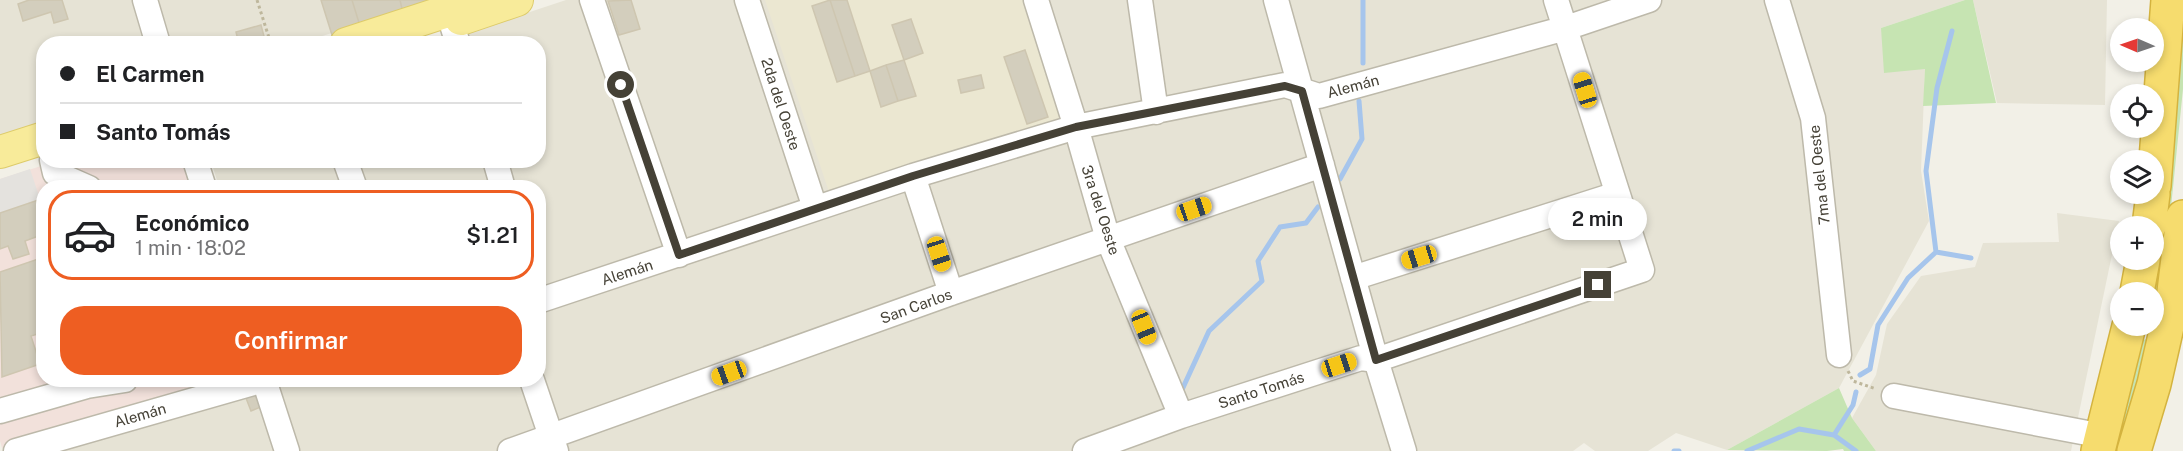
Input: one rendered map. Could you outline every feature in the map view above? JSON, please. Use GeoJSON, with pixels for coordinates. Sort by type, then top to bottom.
{"type":"FeatureCollection","features":[{"type":"Feature","properties":{"kind":"highway"},"geometry":{"type":"LineString","coordinates":[[2157,150],[2168,0]]}},
{"type":"Feature","properties":{"kind":"highway"},"geometry":{"type":"LineString","coordinates":[[2134,451],[2154,384],[2173,300],[2183,217]]}},
{"type":"Feature","properties":{"kind":"highway"},"geometry":{"type":"LineString","coordinates":[[2100,443],[2127,336]]}},
{"type":"Feature","properties":{"kind":"main road"},"geometry":{"type":"LineString","coordinates":[[406,36],[450,19],[481,0]]}},
{"type":"Feature","properties":{"kind":"main road"},"geometry":{"type":"LineString","coordinates":[[379,36],[517,0]]}},
{"type":"Feature","properties":{"kind":"main road"},"geometry":{"type":"LineString","coordinates":[[0,152],[36,141]]}},
{"type":"Feature","properties":{"kind":"main road"},"geometry":{"type":"LineString","coordinates":[[0,167],[36,156]]}},
{"type":"Feature","properties":{"kind":"street"},"geometry":{"type":"LineString","coordinates":[[145,0],[156,36]]}},
{"type":"Feature","properties":{"kind":"street"},"geometry":{"type":"LineString","coordinates":[[592,0],[679,255]]}},
{"type":"Feature","properties":{"kind":"street","name":"2da del Oeste"},"geometry":{"type":"LineString","coordinates":[[747,0],[815,208]]}},
{"type":"Feature","properties":{"kind":"street","name":"3ra del Oeste"},"geometry":{"type":"LineString","coordinates":[[1036,0],[1108,239],[1180,416]]}},
{"type":"Feature","properties":{"kind":"street"},"geometry":{"type":"LineString","coordinates":[[1140,0],[1156,112]]}},
{"type":"Feature","properties":{"kind":"street"},"geometry":{"type":"LineString","coordinates":[[1276,0],[1376,360],[1404,451]]}},
{"type":"Feature","properties":{"kind":"street"},"geometry":{"type":"LineString","coordinates":[[1353,278],[1617,194],[1556,0]]}},
{"type":"Feature","properties":{"kind":"street","name":"Alemán"},"geometry":{"type":"LineString","coordinates":[[546,299],[913,176],[1076,127],[1285,86],[1319,96],[1566,28],[1649,0]]}},
{"type":"Feature","properties":{"kind":"street","name":"7ma del Oeste"},"geometry":{"type":"LineString","coordinates":[[1777,0],[1813,118],[1839,355]]}},
{"type":"Feature","properties":{"kind":"street","name":"San Carlos"},"geometry":{"type":"LineString","coordinates":[[510,451],[554,444],[951,293],[1322,165]]}},
{"type":"Feature","properties":{"kind":"street"},"geometry":{"type":"LineString","coordinates":[[54,168],[55,173],[71,180]]}},
{"type":"Feature","properties":{"kind":"street"},"geometry":{"type":"LineString","coordinates":[[913,176],[951,293]]}},
{"type":"Feature","properties":{"kind":"street","name":"Santo Tomás"},"geometry":{"type":"LineString","coordinates":[[1085,451],[1180,416],[1361,358],[1376,360],[1642,270],[1617,194]]}},
{"type":"Feature","properties":{"kind":"street"},"geometry":{"type":"LineString","coordinates":[[0,411],[75,387]]}},
{"type":"Feature","properties":{"kind":"street","name":"Alemán"},"geometry":{"type":"LineString","coordinates":[[16,451],[240,387]]}},
{"type":"Feature","properties":{"kind":"street"},"geometry":{"type":"LineString","coordinates":[[266,387],[287,451]]}},
{"type":"Feature","properties":{"kind":"street"},"geometry":{"type":"LineString","coordinates":[[534,387],[554,444]]}},
{"type":"Feature","properties":{"kind":"street"},"geometry":{"type":"LineString","coordinates":[[1894,396],[2100,443]]}},
{"type":"Feature","properties":{"kind":"path"},"geometry":{"type":"LineString","coordinates":[[257,0],[268,36]]}},
{"type":"Feature","properties":{"kind":"path"},"geometry":{"type":"LineString","coordinates":[[1839,355],[1853,381],[1894,396]]}},
{"type":"Feature","properties":{"kind":"shaded area"},"geometry":{"type":"Polygon","coordinates":[[[0,0],[437,0],[322,36],[36,36],[36,126],[0,138],[0,0]]]}},
{"type":"Feature","properties":{"kind":"shaded area"},"geometry":{"type":"Polygon","coordinates":[[[566,0],[1965,0],[1881,28],[1925,69],[1921,171],[1929,221],[1839,388],[1727,450],[1676,433],[1648,451],[1595,451],[1584,443],[1573,451],[61,451],[277,387],[546,387],[546,180],[217,180],[213,168],[546,168],[546,36],[458,36],[566,0]]]}},
{"type":"Feature","properties":{"kind":"shaded area"},"geometry":{"type":"Polygon","coordinates":[[[765,0],[1024,0],[1063,117],[830,195],[765,0]]]}},
{"type":"Feature","properties":{"kind":"shaded area"},"geometry":{"type":"Polygon","coordinates":[[[1973,0],[2107,0],[2105,105],[1997,103],[1973,0]]]}},
{"type":"Feature","properties":{"kind":"shaded area"},"geometry":{"type":"Polygon","coordinates":[[[36,168],[185,168],[189,180],[36,180],[36,387],[196,387],[2,448],[0,441],[0,179],[36,168]]]}},
{"type":"Feature","properties":{"kind":"shaded area"},"geometry":{"type":"Polygon","coordinates":[[[30,169],[36,187],[36,200],[0,213],[0,179],[30,169]]]}},
{"type":"Feature","properties":{"kind":"shaded area"},"geometry":{"type":"Polygon","coordinates":[[[2057,213],[2110,220],[2110,264],[2071,451],[1876,451],[1852,418],[1876,375],[1887,324],[1921,276],[1975,267],[1983,243],[2059,242],[2057,213]]]}},
{"type":"Feature","properties":{"kind":"green space"},"geometry":{"type":"Polygon","coordinates":[[[1965,0],[1973,0],[1996,103],[1923,106],[1925,69],[1884,73],[1881,28],[1965,0]]]}},
{"type":"Feature","properties":{"kind":"green space"},"geometry":{"type":"Polygon","coordinates":[[[2183,31],[2183,89],[2169,227],[2164,230],[2162,216],[2179,33],[2183,31]]]}},
{"type":"Feature","properties":{"kind":"green space"},"geometry":{"type":"Polygon","coordinates":[[[2167,237],[2164,254],[2164,238],[2167,237]]]}},
{"type":"Feature","properties":{"kind":"green space"},"geometry":{"type":"Polygon","coordinates":[[[2152,270],[2161,270],[2159,282],[2150,282],[2152,270]]]}},
{"type":"Feature","properties":{"kind":"green space"},"geometry":{"type":"Polygon","coordinates":[[[2151,337],[2127,426],[2116,432],[2139,342],[2151,337]]]}},
{"type":"Feature","properties":{"kind":"green space"},"geometry":{"type":"Polygon","coordinates":[[[1839,388],[1852,418],[1876,451],[1727,450],[1839,388]]]}},
{"type":"Feature","properties":{"kind":"building"},"geometry":{"type":"Polygon","coordinates":[[[29,0],[62,0],[68,19],[54,23],[51,12],[23,21],[18,4],[29,0]]]}},
{"type":"Feature","properties":{"kind":"building"},"geometry":{"type":"Polygon","coordinates":[[[321,0],[352,0],[360,26],[332,35],[321,0]]]}},
{"type":"Feature","properties":{"kind":"building"},"geometry":{"type":"Polygon","coordinates":[[[352,0],[400,0],[403,13],[360,26],[352,0]]]}},
{"type":"Feature","properties":{"kind":"building"},"geometry":{"type":"Polygon","coordinates":[[[400,0],[428,0],[430,6],[403,13],[400,0]]]}},
{"type":"Feature","properties":{"kind":"building"},"geometry":{"type":"Polygon","coordinates":[[[631,0],[640,29],[619,35],[608,1],[631,0]]]}},
{"type":"Feature","properties":{"kind":"building"},"geometry":{"type":"Polygon","coordinates":[[[830,0],[855,76],[837,82],[812,6],[830,0]]]}},
{"type":"Feature","properties":{"kind":"building"},"geometry":{"type":"Polygon","coordinates":[[[830,0],[847,0],[870,71],[855,76],[830,0]]]}},
{"type":"Feature","properties":{"kind":"building"},"geometry":{"type":"Polygon","coordinates":[[[911,19],[923,53],[904,60],[892,25],[911,19]]]}},
{"type":"Feature","properties":{"kind":"building"},"geometry":{"type":"Polygon","coordinates":[[[261,25],[264,36],[237,36],[236,32],[261,25]]]}},
{"type":"Feature","properties":{"kind":"building"},"geometry":{"type":"Polygon","coordinates":[[[1025,50],[1048,117],[1027,124],[1004,57],[1025,50]]]}},
{"type":"Feature","properties":{"kind":"building"},"geometry":{"type":"Polygon","coordinates":[[[904,60],[916,96],[898,101],[886,65],[904,60]]]}},
{"type":"Feature","properties":{"kind":"building"},"geometry":{"type":"Polygon","coordinates":[[[886,65],[898,101],[881,107],[870,71],[886,65]]]}},
{"type":"Feature","properties":{"kind":"building"},"geometry":{"type":"Polygon","coordinates":[[[981,75],[984,88],[961,93],[958,80],[981,75]]]}},
{"type":"Feature","properties":{"kind":"building"},"geometry":{"type":"Polygon","coordinates":[[[36,201],[36,237],[25,241],[29,254],[13,259],[8,246],[0,249],[0,213],[36,201]]]}},
{"type":"Feature","properties":{"kind":"building"},"geometry":{"type":"Polygon","coordinates":[[[36,260],[36,334],[31,336],[36,352],[36,365],[2,377],[0,272],[36,260]]]}},
{"type":"Feature","properties":{"kind":"building"},"geometry":{"type":"Polygon","coordinates":[[[258,394],[263,406],[251,411],[246,398],[258,394]]]}},
{"type":"Feature","properties":{"kind":"waterway"},"geometry":{"type":"LineString","coordinates":[[1363,0],[1363,63]]}},
{"type":"Feature","properties":{"kind":"waterway"},"geometry":{"type":"LineString","coordinates":[[1860,375],[1870,369],[1878,325],[1908,278],[1936,252],[1926,171],[1937,88],[1952,31]]}},
{"type":"Feature","properties":{"kind":"waterway"},"geometry":{"type":"LineString","coordinates":[[1340,179],[1362,139],[1359,101]]}},
{"type":"Feature","properties":{"kind":"waterway"},"geometry":{"type":"LineString","coordinates":[[1181,392],[1209,331],[1262,281],[1258,261],[1280,227],[1306,223],[1318,207]]}},
{"type":"Feature","properties":{"kind":"waterway"},"geometry":{"type":"LineString","coordinates":[[1936,252],[1971,258]]}},
{"type":"Feature","properties":{"kind":"waterway"},"geometry":{"type":"LineString","coordinates":[[1834,435],[1853,405],[1856,392]]}},
{"type":"Feature","properties":{"kind":"waterway"},"geometry":{"type":"LineString","coordinates":[[1747,451],[1799,429],[1834,435],[1856,451]]}},
{"type":"Feature","properties":{"kind":"waterway"},"geometry":{"type":"LineString","coordinates":[[1674,451],[1679,451]]}},
{"type":"Feature","properties":{"kind":"route"},"geometry":{"type":"LineString","coordinates":[[621,85],[679,255],[913,176],[1076,127],[1285,86],[1302,91],[1376,360],[1598,285]]}}]}
